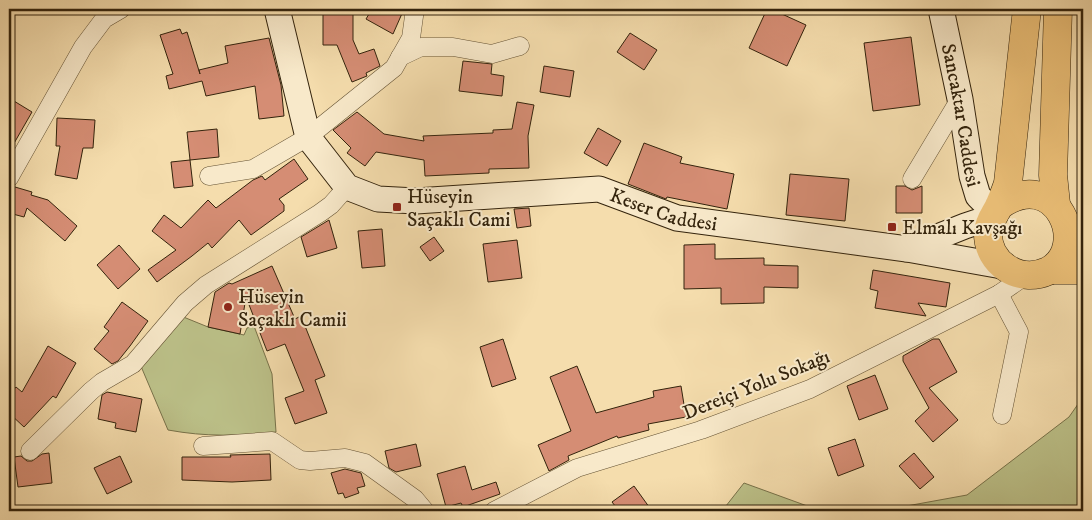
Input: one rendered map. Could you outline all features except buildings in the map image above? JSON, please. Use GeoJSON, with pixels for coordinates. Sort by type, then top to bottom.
{"type":"FeatureCollection","features":[{"type":"Feature","properties":{"kind":"highway"},"geometry":{"type":"LineString","coordinates":[[1027,9],[1008,183],[988,230],[989,244],[994,256],[1014,271],[1038,275],[1051,270],[1060,262],[1067,251],[1070,238],[1068,212],[1053,175],[1058,9]]}},
{"type":"Feature","properties":{"kind":"highway"},"geometry":{"type":"LineString","coordinates":[[995,212],[1009,199],[1021,195],[1039,196],[1068,212]]}},
{"type":"Feature","properties":{"kind":"highway"},"geometry":{"type":"LineString","coordinates":[[1051,270],[1083,270]]}},
{"type":"Feature","properties":{"kind":"street"},"geometry":{"type":"LineString","coordinates":[[9,178],[83,47],[104,19],[121,9]]}},
{"type":"Feature","properties":{"kind":"street"},"geometry":{"type":"LineString","coordinates":[[30,451],[90,391],[133,364],[185,303],[206,285],[320,213],[331,205],[347,188],[308,137],[278,9]]}},
{"type":"Feature","properties":{"kind":"street"},"geometry":{"type":"LineString","coordinates":[[209,176],[253,169],[308,137],[394,68],[411,38],[415,9]]}},
{"type":"Feature","properties":{"kind":"street","name":"Sancaktar Caddesi"},"geometry":{"type":"LineString","coordinates":[[941,9],[960,99],[972,176],[978,196],[995,212]]}},
{"type":"Feature","properties":{"kind":"street"},"geometry":{"type":"LineString","coordinates":[[400,57],[420,47],[453,47],[492,54],[520,46]]}},
{"type":"Feature","properties":{"kind":"street"},"geometry":{"type":"LineString","coordinates":[[912,179],[960,99]]}},
{"type":"Feature","properties":{"kind":"street","name":"Keser Caddesi"},"geometry":{"type":"LineString","coordinates":[[347,188],[378,199],[416,201],[599,189],[677,218],[907,248],[966,226],[995,212]]}},
{"type":"Feature","properties":{"kind":"street"},"geometry":{"type":"LineString","coordinates":[[907,248],[1014,271]]}},
{"type":"Feature","properties":{"kind":"street","name":"Dereiçi Yolu Sokağı"},"geometry":{"type":"LineString","coordinates":[[494,511],[577,468],[701,430],[810,389],[999,294],[1014,271]]}},
{"type":"Feature","properties":{"kind":"street"},"geometry":{"type":"LineString","coordinates":[[999,294],[1019,332],[1002,414]]}},
{"type":"Feature","properties":{"kind":"street"},"geometry":{"type":"LineString","coordinates":[[203,446],[272,442],[300,460],[345,458],[365,463],[415,499],[425,511]]}},
{"type":"Feature","properties":{"kind":"green space"},"geometry":{"type":"Polygon","coordinates":[[[181,316],[208,327],[244,335],[247,328],[254,326],[272,374],[276,432],[222,435],[168,430],[140,364],[181,316]]]}},
{"type":"Feature","properties":{"kind":"green space"},"geometry":{"type":"Polygon","coordinates":[[[1083,397],[1083,511],[879,511],[967,495],[1069,417],[1083,397]]]}},
{"type":"Feature","properties":{"kind":"green space"},"geometry":{"type":"Polygon","coordinates":[[[744,483],[821,511],[722,511],[744,483]]]}},
{"type":"Feature","properties":{"kind":"place","name":"Hüseyin Saçaklı Cami"},"geometry":{"type":"Point","coordinates":[397,207]}},
{"type":"Feature","properties":{"kind":"place","name":"Elmalı Kavşağı"},"geometry":{"type":"Point","coordinates":[892,227]}},
{"type":"Feature","properties":{"kind":"place","name":"Hüseyin Saçaklı Camii"},"geometry":{"type":"Point","coordinates":[228,307]}}]}
